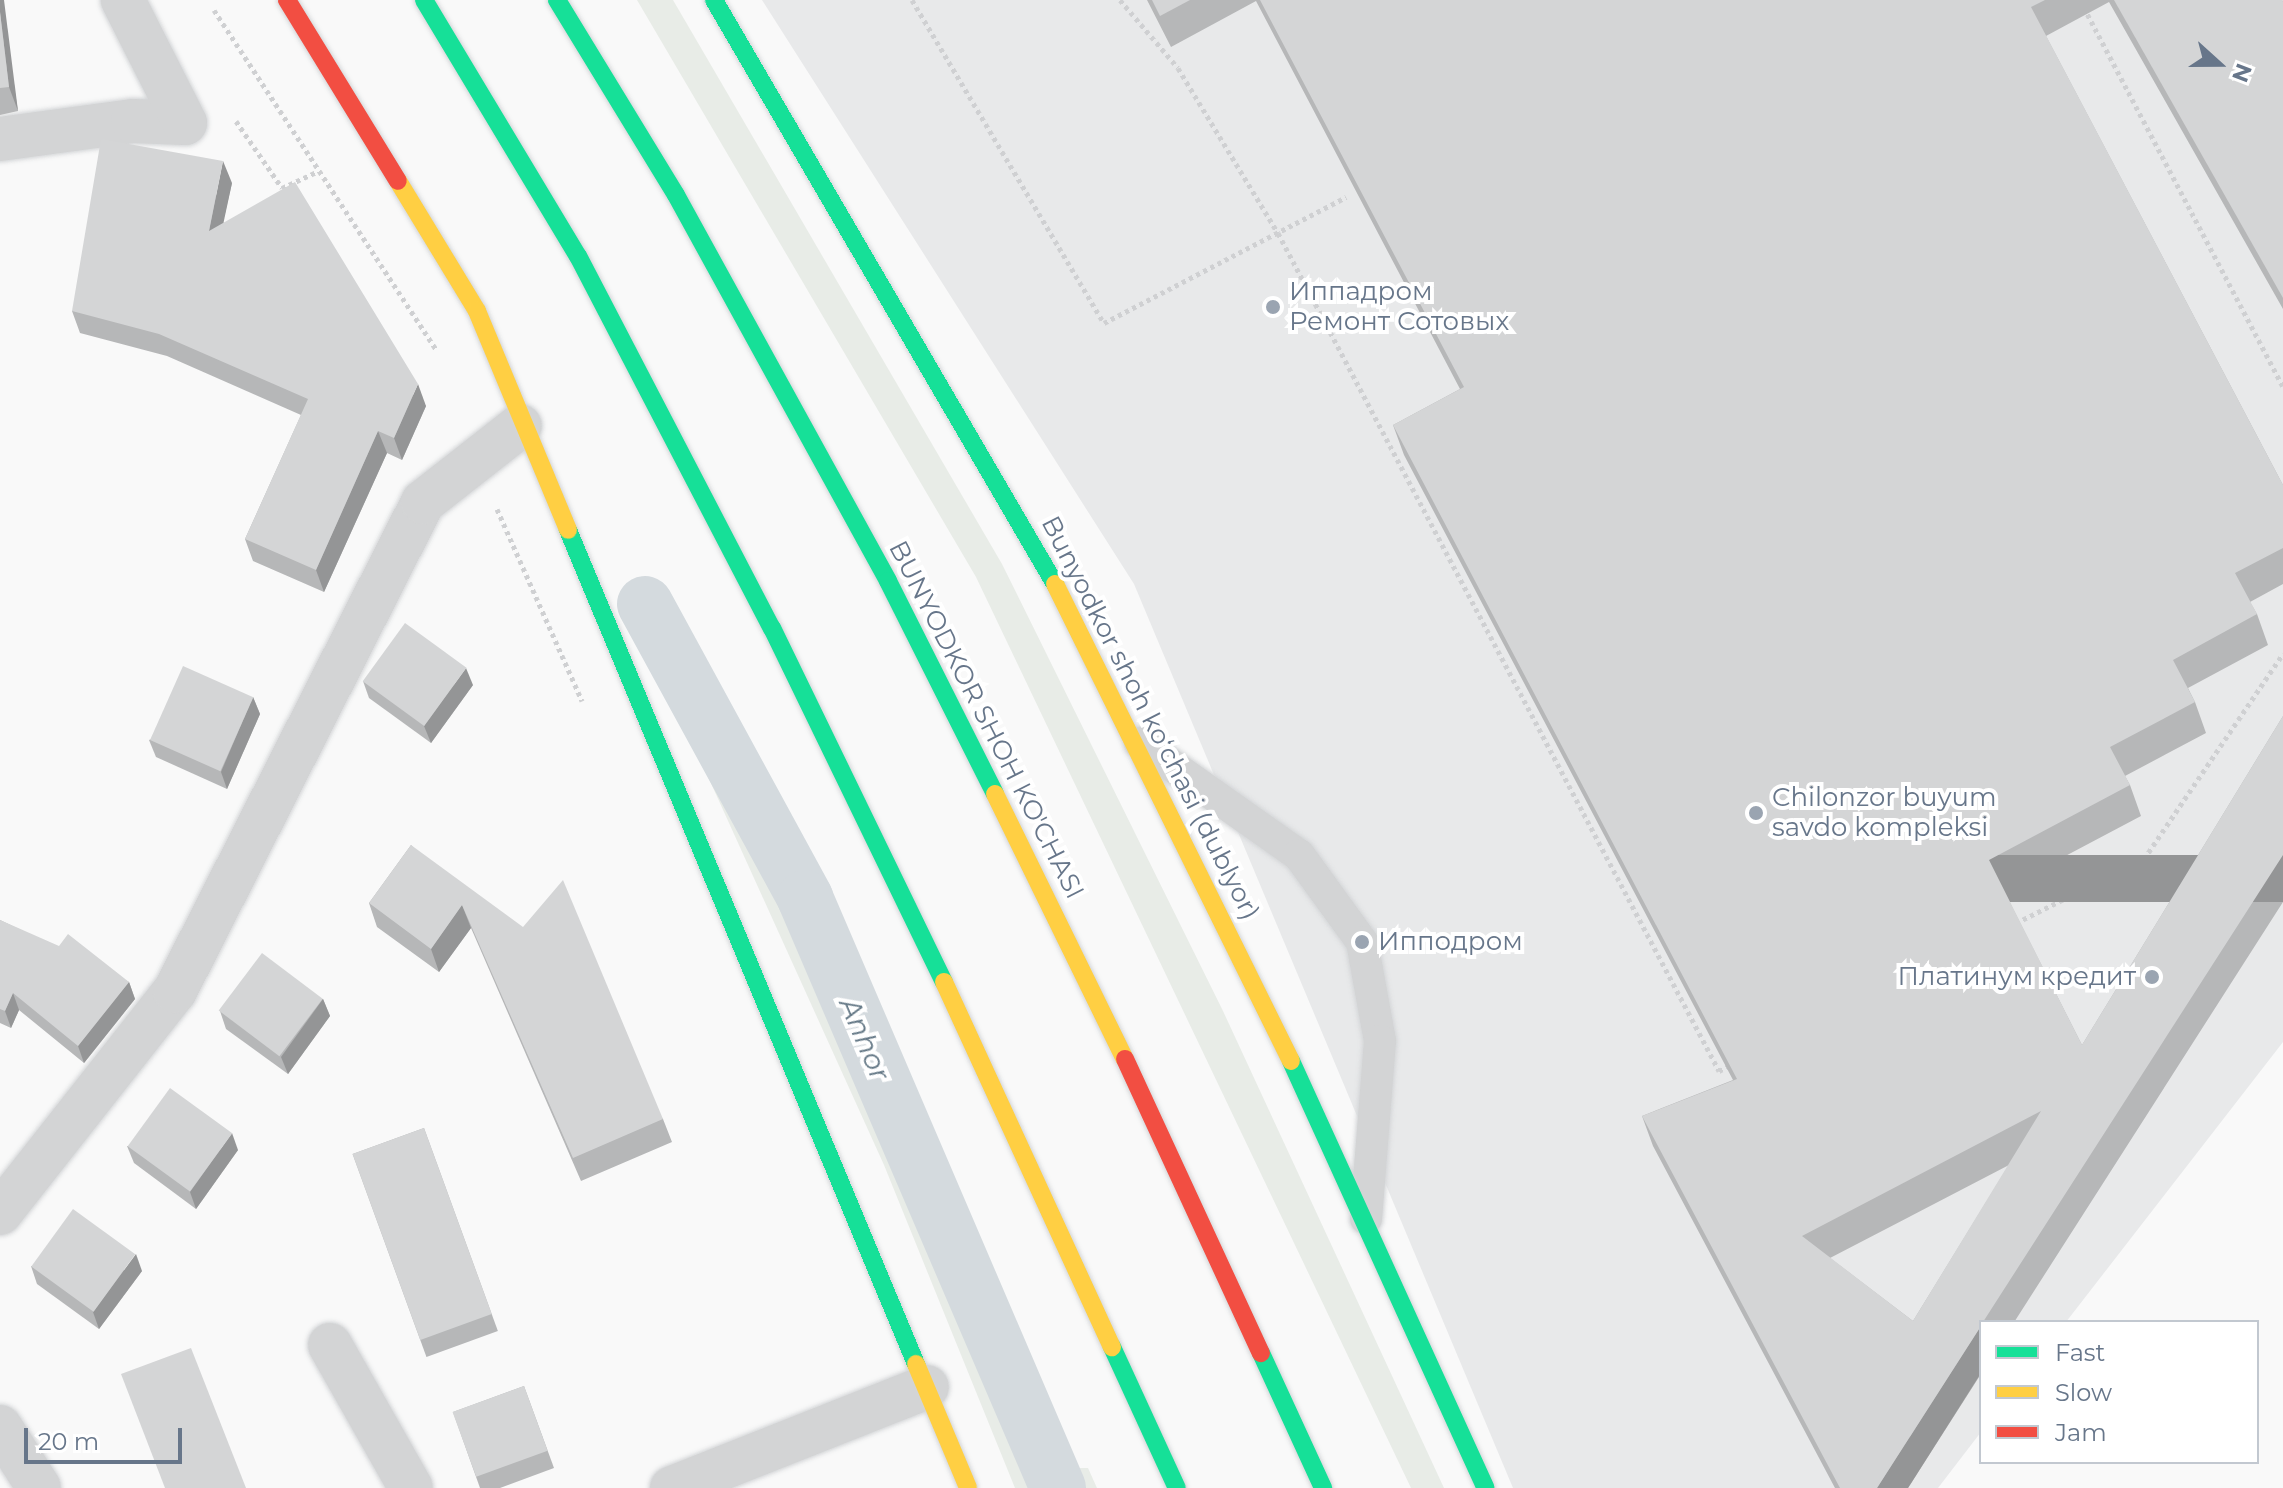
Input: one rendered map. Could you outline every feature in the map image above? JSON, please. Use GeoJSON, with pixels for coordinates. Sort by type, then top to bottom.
{"type":"FeatureCollection","features":[{"type":"Feature","properties":{"kind":"street"},"geometry":{"type":"LineString","coordinates":[[0,139],[133,121],[185,123],[123,0]]}},
{"type":"Feature","properties":{"kind":"street"},"geometry":{"type":"LineString","coordinates":[[287,0],[477,311],[520,426],[968,1488]]}},
{"type":"Feature","properties":{"kind":"street"},"geometry":{"type":"LineString","coordinates":[[424,0],[578,256],[772,628],[970,1035],[1177,1488]]}},
{"type":"Feature","properties":{"kind":"street","name":"BUNYODKOR SHOH KO'CHASI"},"geometry":{"type":"LineString","coordinates":[[557,0],[676,195],[888,581],[1085,973],[1323,1488]]}},
{"type":"Feature","properties":{"kind":"street","name":"Bunyodkor shoh koʻchasi (dublyor)"},"geometry":{"type":"LineString","coordinates":[[714,0],[1038,551],[1139,742],[1366,1218],[1486,1488]]}},
{"type":"Feature","properties":{"kind":"street"},"geometry":{"type":"LineString","coordinates":[[0,1213],[175,991],[423,502],[520,426]]}},
{"type":"Feature","properties":{"kind":"street"},"geometry":{"type":"LineString","coordinates":[[330,1345],[411,1488]]}},
{"type":"Feature","properties":{"kind":"street"},"geometry":{"type":"LineString","coordinates":[[672,1488],[927,1387]]}},
{"type":"Feature","properties":{"kind":"street"},"geometry":{"type":"LineString","coordinates":[[0,1427],[39,1488]]}},
{"type":"Feature","properties":{"kind":"lane"},"geometry":{"type":"LineString","coordinates":[[1139,742],[1299,855],[1362,942],[1380,1041],[1366,1218]]}},
{"type":"Feature","properties":{"kind":"path"},"geometry":{"type":"LineString","coordinates":[[912,0],[1104,323],[1346,197]]}},
{"type":"Feature","properties":{"kind":"path"},"geometry":{"type":"LineString","coordinates":[[1120,0],[1178,68],[1278,233],[1719,1071],[1747,1057]]}},
{"type":"Feature","properties":{"kind":"path"},"geometry":{"type":"LineString","coordinates":[[2080,0],[2283,386]]}},
{"type":"Feature","properties":{"kind":"path"},"geometry":{"type":"LineString","coordinates":[[214,10],[316,172],[282,188]]}},
{"type":"Feature","properties":{"kind":"path"},"geometry":{"type":"LineString","coordinates":[[2002,930],[2144,859],[2283,654]]}},
{"type":"Feature","properties":{"kind":"shaded area"},"geometry":{"type":"Polygon","coordinates":[[[637,0],[673,0],[1002,564],[1223,1011],[1444,1488],[1411,1488],[976,577],[637,0]]]}},
{"type":"Feature","properties":{"kind":"shaded area","name":"Chilonzor buyum savdo kompleksi"},"geometry":{"type":"Polygon","coordinates":[[[762,0],[2283,0],[2283,1042],[2068,1320],[1979,1320],[1979,1435],[1938,1488],[1513,1488],[1134,584],[762,0]]]}},
{"type":"Feature","properties":{"kind":"shaded area"},"geometry":{"type":"Polygon","coordinates":[[[670,668],[786,886],[1042,1468],[1088,1468],[1097,1488],[1015,1488],[884,1165],[666,684],[670,668]]]}},
{"type":"Feature","properties":{"kind":"building"},"geometry":{"type":"Polygon","coordinates":[[[1152,0],[1190,0],[1160,16],[1152,0]]]}},
{"type":"Feature","properties":{"kind":"building"},"geometry":{"type":"Polygon","coordinates":[[[1260,0],[2045,0],[2031,7],[2283,485],[2283,548],[2235,573],[2257,614],[2173,660],[2195,702],[2110,747],[2130,785],[1989,860],[2082,1045],[2283,716],[2283,855],[1984,1320],[1979,1320],[1979,1329],[1877,1488],[1840,1488],[1642,1116],[1737,1079],[1393,425],[1464,387],[1260,0]],[[2041,1111],[1802,1236],[1913,1321],[2041,1111]]]}},
{"type":"Feature","properties":{"kind":"building"},"geometry":{"type":"Polygon","coordinates":[[[2114,0],[2282,0],[2283,298],[2114,0]]]}},
{"type":"Feature","properties":{"kind":"building"},"geometry":{"type":"Polygon","coordinates":[[[0,12],[9,87],[0,88],[0,12]]]}},
{"type":"Feature","properties":{"kind":"building"},"geometry":{"type":"Polygon","coordinates":[[[101,139],[223,161],[209,231],[295,182],[418,384],[394,438],[378,431],[316,570],[245,539],[308,399],[159,334],[72,311],[101,139]]]}},
{"type":"Feature","properties":{"kind":"building"},"geometry":{"type":"Polygon","coordinates":[[[405,623],[466,668],[424,726],[363,681],[405,623]]]}},
{"type":"Feature","properties":{"kind":"building"},"geometry":{"type":"Polygon","coordinates":[[[183,666],[253,697],[220,771],[150,740],[183,666]]]}},
{"type":"Feature","properties":{"kind":"building"},"geometry":{"type":"Polygon","coordinates":[[[411,845],[523,927],[563,880],[663,1119],[573,1158],[462,905],[431,949],[369,903],[411,845]]]}},
{"type":"Feature","properties":{"kind":"building"},"geometry":{"type":"Polygon","coordinates":[[[0,920],[59,946],[68,934],[129,982],[78,1046],[13,993],[5,1011],[0,1009],[0,920]]]}},
{"type":"Feature","properties":{"kind":"building"},"geometry":{"type":"Polygon","coordinates":[[[262,953],[323,999],[279,1056],[219,1011],[262,953]]]}},
{"type":"Feature","properties":{"kind":"building"},"geometry":{"type":"Polygon","coordinates":[[[170,1088],[232,1133],[190,1192],[128,1146],[170,1088]]]}},
{"type":"Feature","properties":{"kind":"building"},"geometry":{"type":"Polygon","coordinates":[[[424,1128],[492,1314],[420,1340],[353,1154],[424,1128]]]}},
{"type":"Feature","properties":{"kind":"building"},"geometry":{"type":"Polygon","coordinates":[[[73,1209],[135,1254],[94,1312],[31,1266],[73,1209]]]}},
{"type":"Feature","properties":{"kind":"building"},"geometry":{"type":"Polygon","coordinates":[[[191,1348],[246,1488],[165,1488],[121,1374],[191,1348]]]}},
{"type":"Feature","properties":{"kind":"building"},"geometry":{"type":"Polygon","coordinates":[[[524,1386],[548,1451],[476,1477],[453,1412],[524,1386]]]}},
{"type":"Feature","properties":{"kind":"waterway","name":"Anhor"},"geometry":{"type":"LineString","coordinates":[[645,604],[805,898],[1058,1488]]}},
{"type":"Feature","properties":{"kind":"traffic: fast"},"geometry":{"type":"LineString","coordinates":[[424,0],[578,256],[772,628],[944,982]]}},
{"type":"Feature","properties":{"kind":"traffic: fast"},"geometry":{"type":"LineString","coordinates":[[557,0],[676,195],[888,581],[995,794]]}},
{"type":"Feature","properties":{"kind":"traffic: fast"},"geometry":{"type":"LineString","coordinates":[[714,0],[1055,584]]}},
{"type":"Feature","properties":{"kind":"traffic: fast"},"geometry":{"type":"LineString","coordinates":[[568,530],[916,1364]]}},
{"type":"Feature","properties":{"kind":"traffic: fast"},"geometry":{"type":"LineString","coordinates":[[1291,1061],[1486,1488]]}},
{"type":"Feature","properties":{"kind":"traffic: fast"},"geometry":{"type":"LineString","coordinates":[[1112,1347],[1177,1488]]}},
{"type":"Feature","properties":{"kind":"traffic: fast"},"geometry":{"type":"LineString","coordinates":[[1261,1353],[1323,1488]]}},
{"type":"Feature","properties":{"kind":"traffic: slow"},"geometry":{"type":"LineString","coordinates":[[398,181],[477,311],[568,530]]}},
{"type":"Feature","properties":{"kind":"traffic: slow"},"geometry":{"type":"LineString","coordinates":[[1055,584],[1291,1061]]}},
{"type":"Feature","properties":{"kind":"traffic: slow"},"geometry":{"type":"LineString","coordinates":[[995,794],[1125,1059]]}},
{"type":"Feature","properties":{"kind":"traffic: slow"},"geometry":{"type":"LineString","coordinates":[[944,982],[1112,1347]]}},
{"type":"Feature","properties":{"kind":"traffic: slow"},"geometry":{"type":"LineString","coordinates":[[916,1364],[968,1488]]}},
{"type":"Feature","properties":{"kind":"traffic: jam"},"geometry":{"type":"LineString","coordinates":[[287,0],[398,181]]}},
{"type":"Feature","properties":{"kind":"traffic: jam"},"geometry":{"type":"LineString","coordinates":[[1125,1059],[1261,1353]]}},
{"type":"Feature","properties":{"kind":"place","name":"Иппадром Ремонт Сотовых"},"geometry":{"type":"Point","coordinates":[1273,307]}},
{"type":"Feature","properties":{"kind":"place","name":"Chilonzor buyum savdo kompleksi"},"geometry":{"type":"Point","coordinates":[1756,813]}},
{"type":"Feature","properties":{"kind":"place","name":"Ипподром"},"geometry":{"type":"Point","coordinates":[1362,942]}},
{"type":"Feature","properties":{"kind":"place","name":"Платинум кредит"},"geometry":{"type":"Point","coordinates":[2152,977]}}]}
